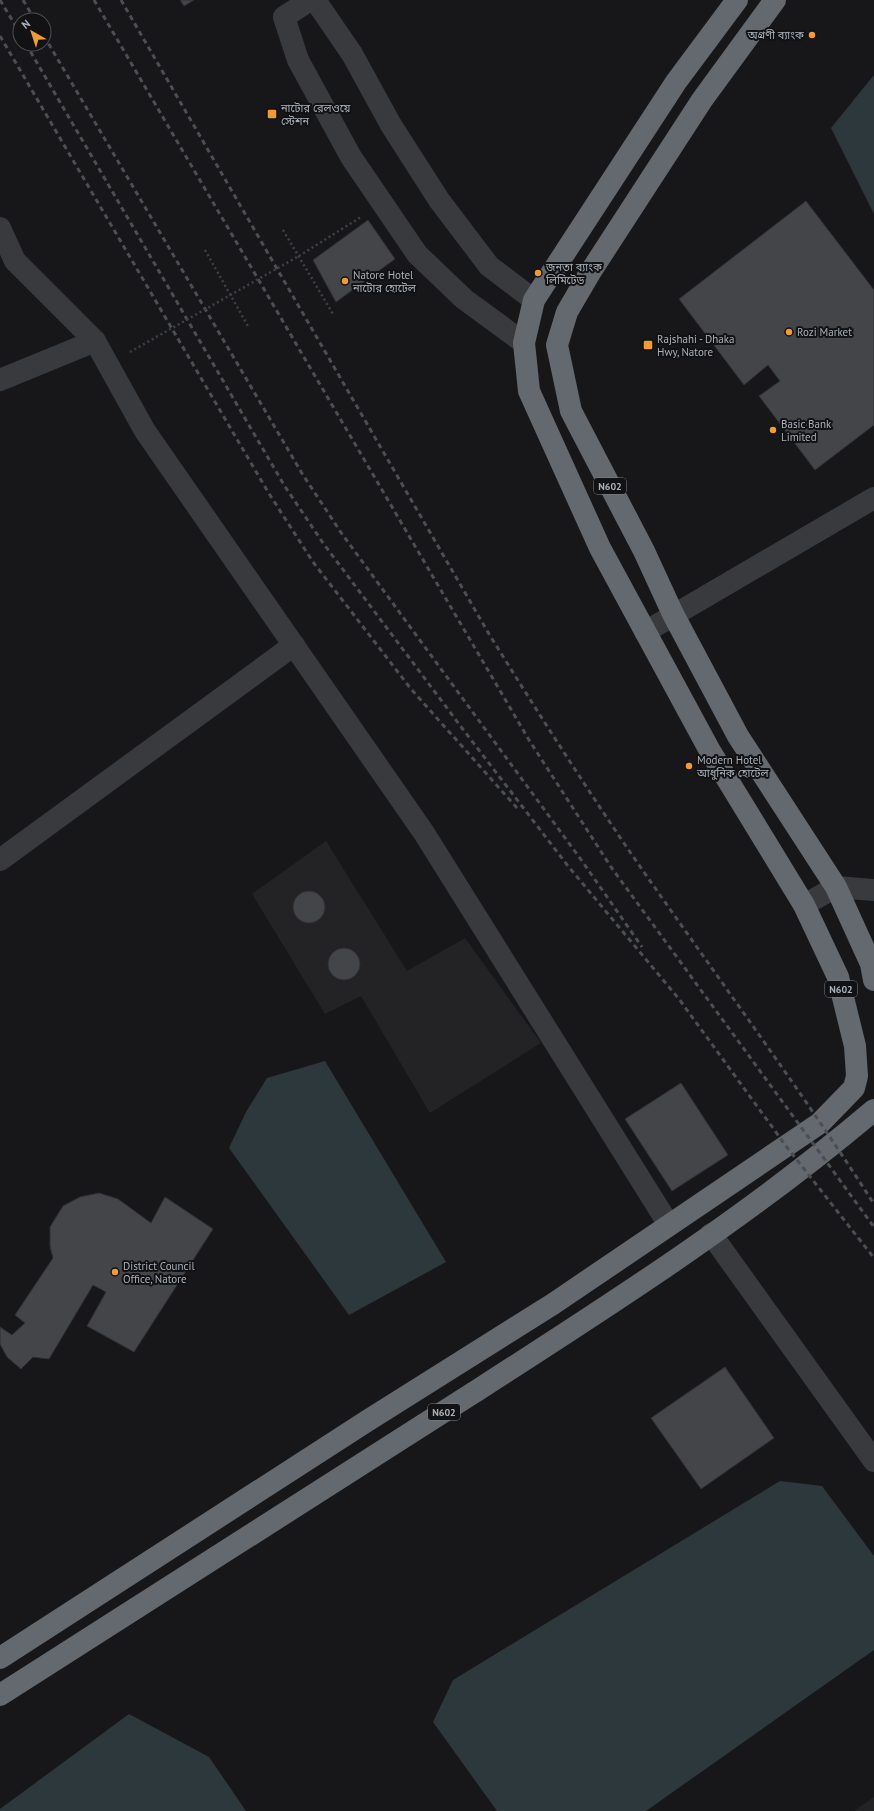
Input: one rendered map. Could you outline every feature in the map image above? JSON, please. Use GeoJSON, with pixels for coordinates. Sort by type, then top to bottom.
{"type":"FeatureCollection","features":[{"type":"Feature","properties":{"kind":"highway","name":"N602"},"geometry":{"type":"LineString","coordinates":[[0,1658],[367,1421],[553,1304],[820,1123],[854,1088],[857,1076],[856,1046],[838,977],[804,905],[710,751],[600,548],[529,391],[524,343],[534,300],[676,82],[737,0]]}},
{"type":"Feature","properties":{"kind":"highway","name":"N602"},"geometry":{"type":"LineString","coordinates":[[776,0],[702,100],[591,270],[567,312],[557,345],[571,411],[644,552],[673,614],[738,736],[836,888],[871,964],[874,980]]}},
{"type":"Feature","properties":{"kind":"highway"},"geometry":{"type":"LineString","coordinates":[[524,343],[557,345]]}},
{"type":"Feature","properties":{"kind":"highway","name":"N602"},"geometry":{"type":"LineString","coordinates":[[0,1695],[570,1331],[754,1205],[809,1164],[874,1110]]}},
{"type":"Feature","properties":{"kind":"highway"},"geometry":{"type":"LineString","coordinates":[[228,1512],[242,1541]]}},
{"type":"Feature","properties":{"kind":"street"},"geometry":{"type":"LineString","coordinates":[[310,0],[284,17],[298,60],[351,156],[417,254],[464,299],[524,343]]}},
{"type":"Feature","properties":{"kind":"street"},"geometry":{"type":"LineString","coordinates":[[315,0],[352,54],[391,125],[439,200],[489,266],[534,300]]}},
{"type":"Feature","properties":{"kind":"street"},"geometry":{"type":"LineString","coordinates":[[0,228],[15,261],[95,341],[146,431],[424,832],[669,1226]]}},
{"type":"Feature","properties":{"kind":"street"},"geometry":{"type":"LineString","coordinates":[[0,380],[95,341]]}},
{"type":"Feature","properties":{"kind":"street"},"geometry":{"type":"LineString","coordinates":[[645,632],[673,614],[874,498]]}},
{"type":"Feature","properties":{"kind":"street"},"geometry":{"type":"LineString","coordinates":[[0,860],[294,645]]}},
{"type":"Feature","properties":{"kind":"street"},"geometry":{"type":"LineString","coordinates":[[804,905],[836,888],[874,890]]}},
{"type":"Feature","properties":{"kind":"street"},"geometry":{"type":"LineString","coordinates":[[711,1234],[874,1461]]}},
{"type":"Feature","properties":{"kind":"path"},"geometry":{"type":"LineString","coordinates":[[130,352],[299,256],[383,204]]}},
{"type":"Feature","properties":{"kind":"path"},"geometry":{"type":"LineString","coordinates":[[283,230],[333,314]]}},
{"type":"Feature","properties":{"kind":"path"},"geometry":{"type":"LineString","coordinates":[[205,250],[249,328]]}},
{"type":"Feature","properties":{"kind":"shaded area"},"geometry":{"type":"Polygon","coordinates":[[[874,75],[874,214],[831,128],[874,75]]]}},
{"type":"Feature","properties":{"kind":"shaded area"},"geometry":{"type":"Polygon","coordinates":[[[326,841],[407,971],[465,938],[541,1043],[430,1113],[361,996],[325,1014],[252,894],[326,841]]]}},
{"type":"Feature","properties":{"kind":"shaded area"},"geometry":{"type":"Polygon","coordinates":[[[325,1061],[446,1262],[349,1315],[229,1148],[246,1112],[267,1078],[325,1061]]]}},
{"type":"Feature","properties":{"kind":"shaded area"},"geometry":{"type":"Polygon","coordinates":[[[780,1481],[822,1486],[874,1556],[874,1650],[646,1811],[497,1811],[433,1722],[453,1680],[780,1481]]]}},
{"type":"Feature","properties":{"kind":"shaded area"},"geometry":{"type":"Polygon","coordinates":[[[129,1714],[209,1757],[246,1811],[0,1811],[0,1809],[129,1714]]]}},
{"type":"Feature","properties":{"kind":"shaded area"},"geometry":{"type":"Polygon","coordinates":[[[874,1797],[874,1811],[854,1811],[874,1797]]]}},
{"type":"Feature","properties":{"kind":"building"},"geometry":{"type":"Polygon","coordinates":[[[180,0],[194,0],[184,6],[180,0]]]}},
{"type":"Feature","properties":{"kind":"building","name":"Rozi Market"},"geometry":{"type":"Polygon","coordinates":[[[806,201],[874,290],[874,425],[815,470],[759,396],[780,381],[768,365],[744,385],[679,299],[806,201]]]}},
{"type":"Feature","properties":{"kind":"building","name":"Natore Hotel নাটোর হোটেল"},"geometry":{"type":"Polygon","coordinates":[[[368,220],[395,259],[336,302],[313,260],[368,220]]]}},
{"type":"Feature","properties":{"kind":"building"},"geometry":{"type":"Polygon","coordinates":[[[306,891],[312,891],[322,898],[325,907],[324,913],[318,920],[312,923],[306,923],[296,916],[293,910],[293,904],[300,894],[306,891]]]}},
{"type":"Feature","properties":{"kind":"building"},"geometry":{"type":"Polygon","coordinates":[[[341,948],[347,948],[357,955],[360,964],[359,970],[353,977],[347,980],[341,980],[331,973],[328,967],[328,961],[335,951],[341,948]]]}},
{"type":"Feature","properties":{"kind":"building"},"geometry":{"type":"Polygon","coordinates":[[[681,1083],[728,1155],[672,1191],[625,1119],[681,1083]]]}},
{"type":"Feature","properties":{"kind":"building","name":"District Council Office, Natore"},"geometry":{"type":"Polygon","coordinates":[[[99,1193],[118,1199],[151,1223],[165,1197],[213,1229],[134,1352],[87,1326],[106,1292],[93,1285],[49,1359],[33,1357],[21,1369],[7,1357],[0,1344],[0,1327],[12,1335],[25,1323],[15,1315],[53,1258],[50,1246],[50,1227],[63,1206],[80,1197],[99,1193]]]}},
{"type":"Feature","properties":{"kind":"building"},"geometry":{"type":"Polygon","coordinates":[[[725,1367],[774,1438],[701,1489],[651,1418],[725,1367]]]}},
{"type":"Feature","properties":{"kind":"railway"},"geometry":{"type":"LineString","coordinates":[[0,0],[12,20]]}},
{"type":"Feature","properties":{"kind":"railway"},"geometry":{"type":"LineString","coordinates":[[23,0],[30,12]]}},
{"type":"Feature","properties":{"kind":"railway"},"geometry":{"type":"LineString","coordinates":[[94,0],[529,740],[611,867],[874,1227]]}},
{"type":"Feature","properties":{"kind":"railway"},"geometry":{"type":"LineString","coordinates":[[121,0],[506,662],[630,852],[784,1071],[845,1159],[874,1204]]}},
{"type":"Feature","properties":{"kind":"railway"},"geometry":{"type":"LineString","coordinates":[[0,36],[268,492],[313,562],[411,689],[517,808]]}},
{"type":"Feature","properties":{"kind":"railway"},"geometry":{"type":"LineString","coordinates":[[52,50],[303,475],[342,534],[582,861],[642,947]]}},
{"type":"Feature","properties":{"kind":"railway"},"geometry":{"type":"LineString","coordinates":[[31,52],[284,485],[323,543],[568,866],[679,999],[786,1146],[874,1258]]}},
{"type":"Feature","properties":{"kind":"place","name":"অগ্রণী ব্যাংক"},"geometry":{"type":"Point","coordinates":[812,35]}},
{"type":"Feature","properties":{"kind":"place","name":"নাটোর রেলওয়ে স্টেশন"},"geometry":{"type":"Point","coordinates":[272,114]}},
{"type":"Feature","properties":{"kind":"place","name":"জনতা ব্যাংক লিমিটেড"},"geometry":{"type":"Point","coordinates":[538,273]}},
{"type":"Feature","properties":{"kind":"place","name":"Natore Hotel নাটোর হোটেল"},"geometry":{"type":"Point","coordinates":[345,281]}},
{"type":"Feature","properties":{"kind":"place","name":"Rozi Market"},"geometry":{"type":"Point","coordinates":[789,332]}},
{"type":"Feature","properties":{"kind":"place","name":"Rajshahi - Dhaka Hwy, Natore"},"geometry":{"type":"Point","coordinates":[648,345]}},
{"type":"Feature","properties":{"kind":"place","name":"Basic Bank Limited"},"geometry":{"type":"Point","coordinates":[773,430]}},
{"type":"Feature","properties":{"kind":"place","name":"Modern Hotel আধুনিক হোটেল"},"geometry":{"type":"Point","coordinates":[689,766]}},
{"type":"Feature","properties":{"kind":"place","name":"District Council Office, Natore"},"geometry":{"type":"Point","coordinates":[115,1272]}}]}
